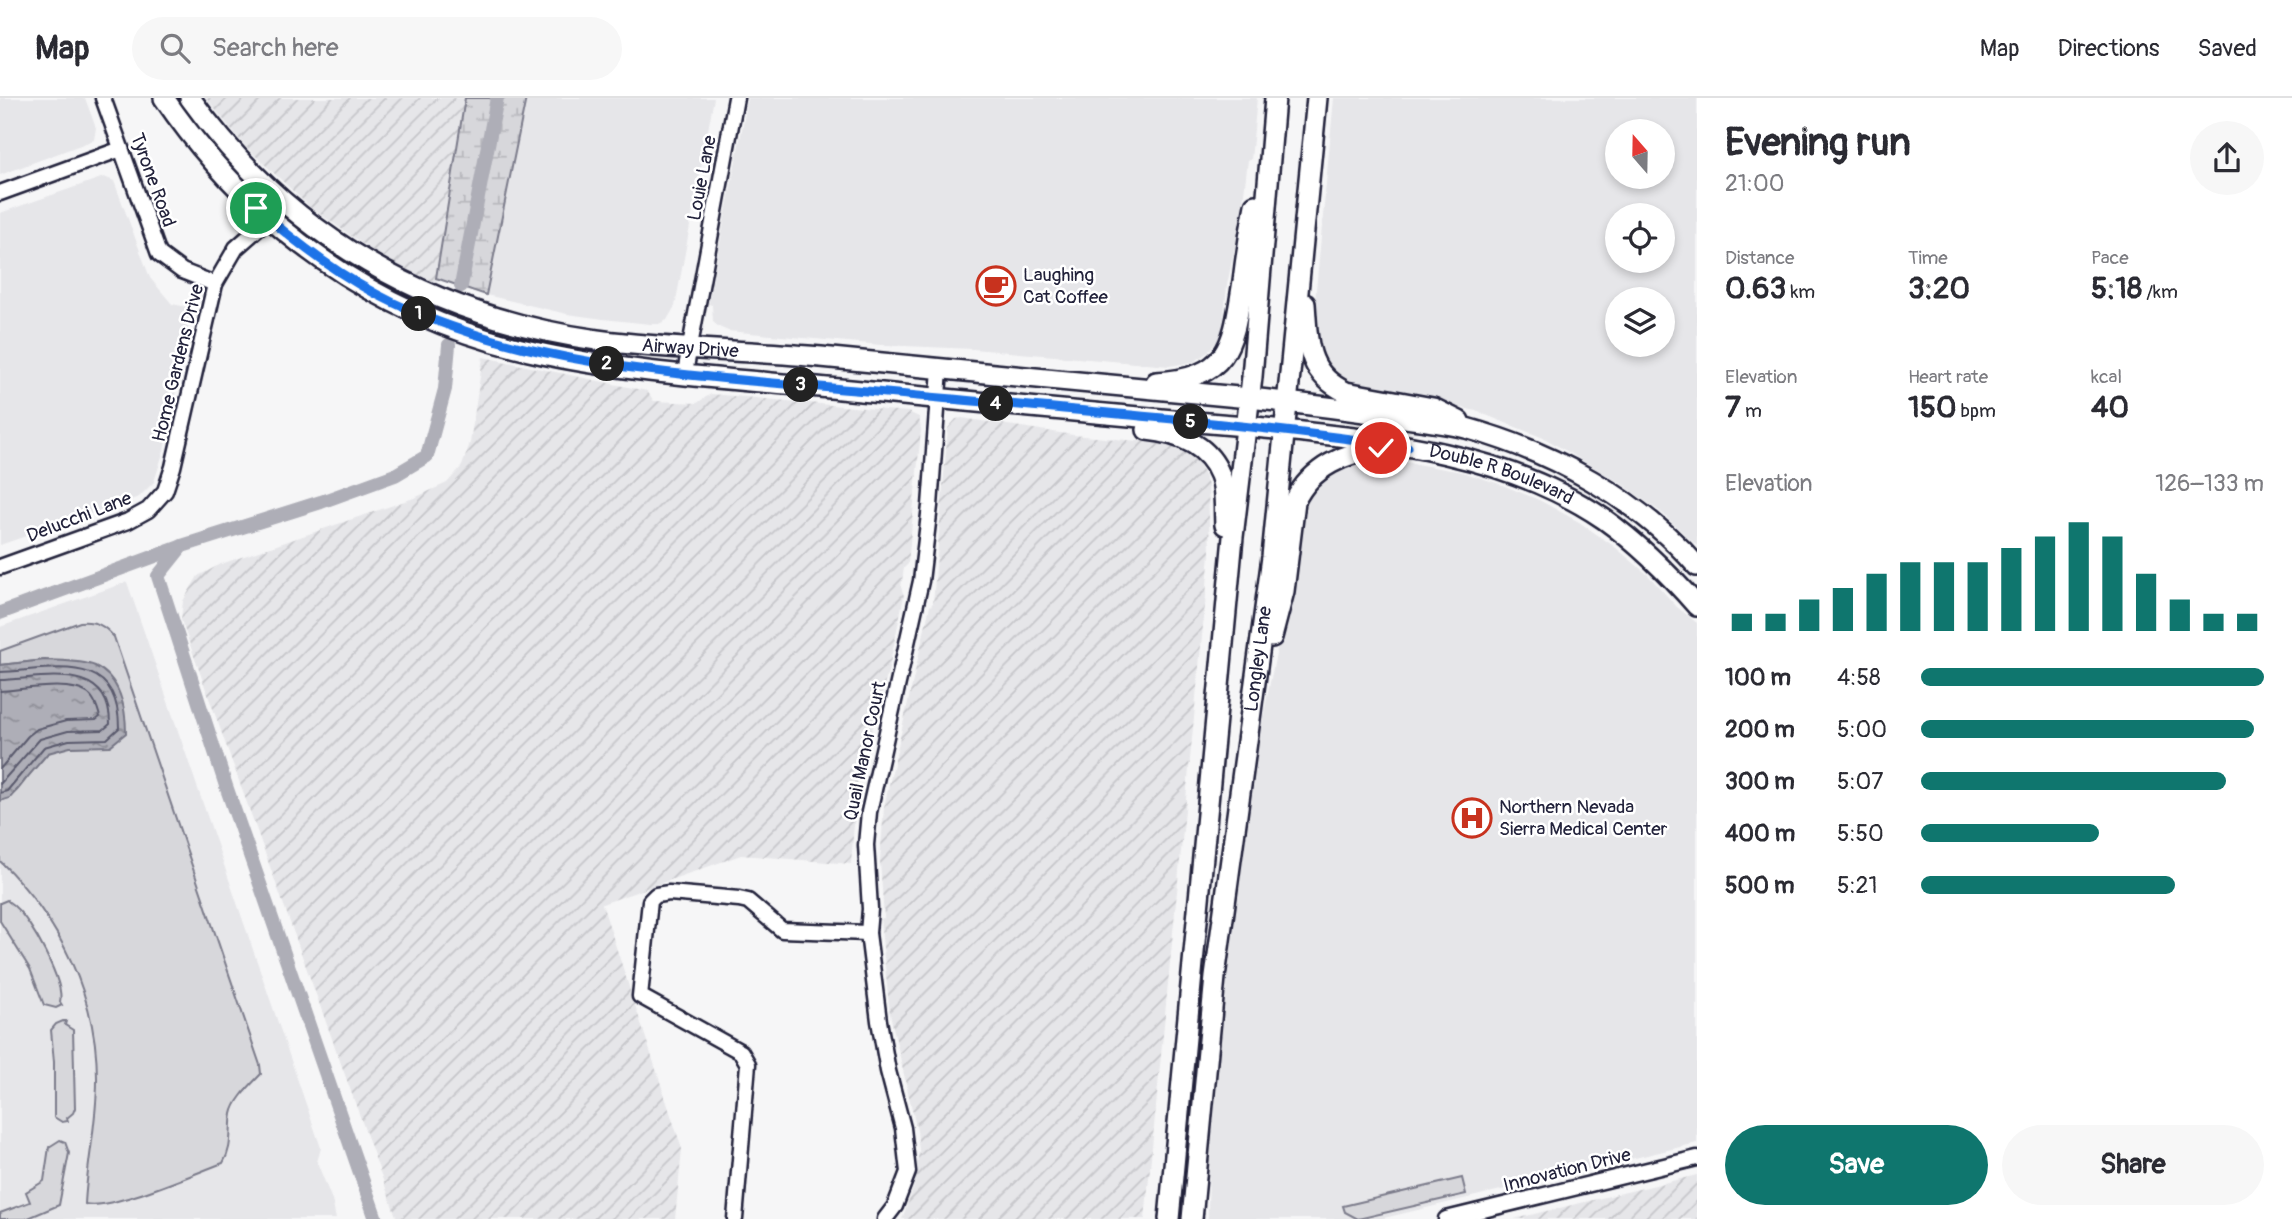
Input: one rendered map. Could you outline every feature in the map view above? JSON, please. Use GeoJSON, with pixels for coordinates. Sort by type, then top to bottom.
{"type":"FeatureCollection","features":[{"type":"Feature","properties":{"kind":"main road","name":"Airway Drive"},"geometry":{"type":"LineString","coordinates":[[164,98],[214,164],[269,219],[324,262],[392,302],[465,332],[529,351],[685,373],[1265,428]]}},
{"type":"Feature","properties":{"kind":"main road","name":"Airway Drive"},"geometry":{"type":"LineString","coordinates":[[190,98],[233,153],[275,193],[346,248],[392,277],[467,310],[538,330],[601,341],[1268,400]]}},
{"type":"Feature","properties":{"kind":"main road","name":"Longley Lane"},"geometry":{"type":"LineString","coordinates":[[1169,1219],[1229,586],[1265,428],[1268,400],[1275,98]]}},
{"type":"Feature","properties":{"kind":"main road","name":"Longley Lane"},"geometry":{"type":"LineString","coordinates":[[1192,1219],[1214,977],[1272,557],[1265,428],[1268,400],[1301,257],[1317,98]]}},
{"type":"Feature","properties":{"kind":"main road"},"geometry":{"type":"LineString","coordinates":[[1100,384],[1165,381],[1188,377],[1213,365],[1224,354],[1232,342],[1237,321],[1261,164],[1272,141]]}},
{"type":"Feature","properties":{"kind":"main road"},"geometry":{"type":"LineString","coordinates":[[269,219],[281,216],[288,219],[352,265],[392,277]]}},
{"type":"Feature","properties":{"kind":"main road"},"geometry":{"type":"LineString","coordinates":[[1301,257],[1309,348],[1324,378],[1346,392],[1433,408],[1484,434]]}},
{"type":"Feature","properties":{"kind":"main road","name":"Double R Boulevard"},"geometry":{"type":"LineString","coordinates":[[1268,400],[1441,423],[1484,434],[1539,454],[1608,490],[1653,524],[1697,566]]}},
{"type":"Feature","properties":{"kind":"main road"},"geometry":{"type":"LineString","coordinates":[[1003,404],[1044,421],[1172,434],[1188,439],[1200,448],[1219,473],[1223,490],[1229,586]]}},
{"type":"Feature","properties":{"kind":"main road","name":"Double R Boulevard"},"geometry":{"type":"LineString","coordinates":[[1265,428],[1408,447],[1484,464],[1542,486],[1603,519],[1639,546],[1697,606]]}},
{"type":"Feature","properties":{"kind":"main road"},"geometry":{"type":"LineString","coordinates":[[1258,670],[1275,631],[1284,591],[1295,501],[1301,488],[1311,475],[1321,468],[1348,456],[1381,448],[1408,447]]}},
{"type":"Feature","properties":{"kind":"street","name":"Tyrone Road"},"geometry":{"type":"LineString","coordinates":[[103,98],[159,254],[182,271],[215,284]]}},
{"type":"Feature","properties":{"kind":"street","name":"Louie Lane"},"geometry":{"type":"LineString","coordinates":[[685,373],[736,98]]}},
{"type":"Feature","properties":{"kind":"street"},"geometry":{"type":"LineString","coordinates":[[0,193],[121,149]]}},
{"type":"Feature","properties":{"kind":"street","name":"Home Gardens Drive"},"geometry":{"type":"LineString","coordinates":[[166,491],[215,284],[236,248],[269,219]]}},
{"type":"Feature","properties":{"kind":"street","name":"Quail Manor Court"},"geometry":{"type":"LineString","coordinates":[[885,1219],[895,1206],[908,1172],[903,1128],[888,1071],[879,1021],[868,933],[870,909],[866,845],[869,812],[912,632],[921,581],[930,506],[940,369]]}},
{"type":"Feature","properties":{"kind":"street","name":"Delucchi Lane"},"geometry":{"type":"LineString","coordinates":[[0,568],[128,522],[148,510],[166,491]]}},
{"type":"Feature","properties":{"kind":"street"},"geometry":{"type":"LineString","coordinates":[[735,1219],[748,1064],[741,1052],[640,996],[650,901],[656,895],[669,893],[740,899],[748,901],[782,930],[868,933]]}},
{"type":"Feature","properties":{"kind":"street","name":"Innovation Drive"},"geometry":{"type":"LineString","coordinates":[[1446,1219],[1697,1158]]}},
{"type":"Feature","properties":{"kind":"shaded area"},"geometry":{"type":"Polygon","coordinates":[[[0,98],[85,98],[96,128],[94,140],[0,175],[0,98]]]}},
{"type":"Feature","properties":{"kind":"shaded area"},"geometry":{"type":"Polygon","coordinates":[[[206,98],[476,98],[436,284],[380,256],[310,207],[245,146],[206,98]]]}},
{"type":"Feature","properties":{"kind":"shaded area"},"geometry":{"type":"Polygon","coordinates":[[[526,98],[714,98],[675,306],[667,320],[650,324],[603,319],[567,314],[486,295],[526,98]]]}},
{"type":"Feature","properties":{"kind":"shaded area"},"geometry":{"type":"Polygon","coordinates":[[[748,98],[1257,98],[1251,160],[1248,160],[1241,218],[1227,285],[1223,326],[1218,340],[1194,362],[1169,366],[973,349],[881,345],[728,331],[719,327],[713,322],[712,305],[708,304],[748,98]]]}},
{"type":"Feature","properties":{"kind":"shaded area"},"geometry":{"type":"Polygon","coordinates":[[[1334,98],[1697,98],[1697,546],[1662,513],[1622,484],[1546,439],[1476,411],[1421,398],[1363,391],[1329,374],[1312,333],[1334,98]]]}},
{"type":"Feature","properties":{"kind":"shaded area"},"geometry":{"type":"Polygon","coordinates":[[[104,177],[114,181],[150,278],[172,304],[192,308],[164,450],[154,482],[139,497],[0,545],[0,213],[104,177]]]}},
{"type":"Feature","properties":{"kind":"shaded area"},"geometry":{"type":"Polygon","coordinates":[[[483,357],[647,391],[654,401],[697,403],[711,394],[908,412],[919,417],[921,430],[908,564],[904,568],[901,587],[904,596],[889,668],[857,784],[851,864],[741,855],[602,904],[682,1149],[675,1219],[397,1219],[181,620],[183,601],[198,576],[221,564],[414,498],[447,483],[462,466],[470,443],[483,357]]]}},
{"type":"Feature","properties":{"kind":"shaded area"},"geometry":{"type":"Polygon","coordinates":[[[956,419],[1073,435],[1170,444],[1197,459],[1208,485],[1210,554],[1145,1219],[902,1219],[914,1186],[919,1151],[917,1131],[890,1014],[880,919],[884,918],[880,861],[884,807],[930,606],[933,603],[948,428],[956,419]]]}},
{"type":"Feature","properties":{"kind":"shaded area","name":"Northern Nevada Sierra Medical Center"},"geometry":{"type":"Polygon","coordinates":[[[1376,457],[1462,472],[1539,500],[1579,522],[1615,547],[1697,623],[1697,1143],[1380,1219],[1208,1219],[1209,1131],[1225,979],[1260,731],[1287,601],[1298,511],[1323,473],[1376,457]]]}},
{"type":"Feature","properties":{"kind":"shaded area"},"geometry":{"type":"Polygon","coordinates":[[[127,582],[321,1148],[317,1162],[332,1200],[336,1219],[0,1219],[0,627],[127,582]]]}},
{"type":"Feature","properties":{"kind":"shaded area"},"geometry":{"type":"Polygon","coordinates":[[[1697,1175],[1697,1219],[1514,1219],[1697,1175]]]}},
{"type":"Feature","properties":{"kind":"green space"},"geometry":{"type":"Polygon","coordinates":[[[465,98],[526,98],[486,295],[436,278],[465,98]]]}},
{"type":"Feature","properties":{"kind":"green space"},"geometry":{"type":"Polygon","coordinates":[[[80,622],[99,625],[114,637],[261,1074],[236,1103],[223,1163],[132,1197],[97,1205],[85,1204],[97,1081],[91,1019],[71,961],[57,934],[40,908],[0,861],[0,801],[16,792],[43,756],[57,749],[110,746],[45,660],[0,665],[0,651],[80,622]]]}},
{"type":"Feature","properties":{"kind":"green space"},"geometry":{"type":"Polygon","coordinates":[[[7,900],[22,914],[52,967],[62,1005],[56,1008],[44,1005],[30,969],[0,921],[0,903],[7,900]]]}},
{"type":"Feature","properties":{"kind":"green space"},"geometry":{"type":"Polygon","coordinates":[[[63,1021],[73,1030],[75,1108],[67,1118],[68,1121],[62,1122],[54,1117],[51,1030],[63,1021]]]}},
{"type":"Feature","properties":{"kind":"green space"},"geometry":{"type":"Polygon","coordinates":[[[60,1140],[65,1142],[69,1153],[59,1205],[26,1219],[0,1219],[0,1213],[30,1202],[26,1192],[44,1181],[49,1147],[60,1140]]]}},
{"type":"Feature","properties":{"kind":"green space"},"geometry":{"type":"Polygon","coordinates":[[[1462,1178],[1466,1194],[1358,1219],[1345,1212],[1343,1206],[1462,1178]]]}},
{"type":"Feature","properties":{"kind":"water"},"geometry":{"type":"Polygon","coordinates":[[[45,660],[83,663],[104,671],[120,695],[126,733],[110,746],[70,747],[48,753],[10,798],[0,801],[0,665],[45,660]]]}},
{"type":"Feature","properties":{"kind":"waterway"},"geometry":{"type":"LineString","coordinates":[[461,286],[497,98]]}},
{"type":"Feature","properties":{"kind":"waterway"},"geometry":{"type":"LineString","coordinates":[[376,1219],[226,786],[158,576],[182,546],[321,502],[395,475],[427,456],[445,389],[449,345]]}},
{"type":"Feature","properties":{"kind":"waterway"},"geometry":{"type":"LineString","coordinates":[[0,613],[180,547]]}},
{"type":"Feature","properties":{"kind":"place","name":"Laughing Cat Coffee"},"geometry":{"type":"Point","coordinates":[996,286]}},
{"type":"Feature","properties":{"kind":"place","name":"Northern Nevada Sierra Medical Center"},"geometry":{"type":"Point","coordinates":[1472,818]}},
{"type":"Feature","properties":{"kind":"route"},"geometry":{"type":"LineString","coordinates":[[256,208],[324,262],[392,302],[465,332],[529,351],[631,368],[1246,426],[1408,447],[1381,448]]}}]}
